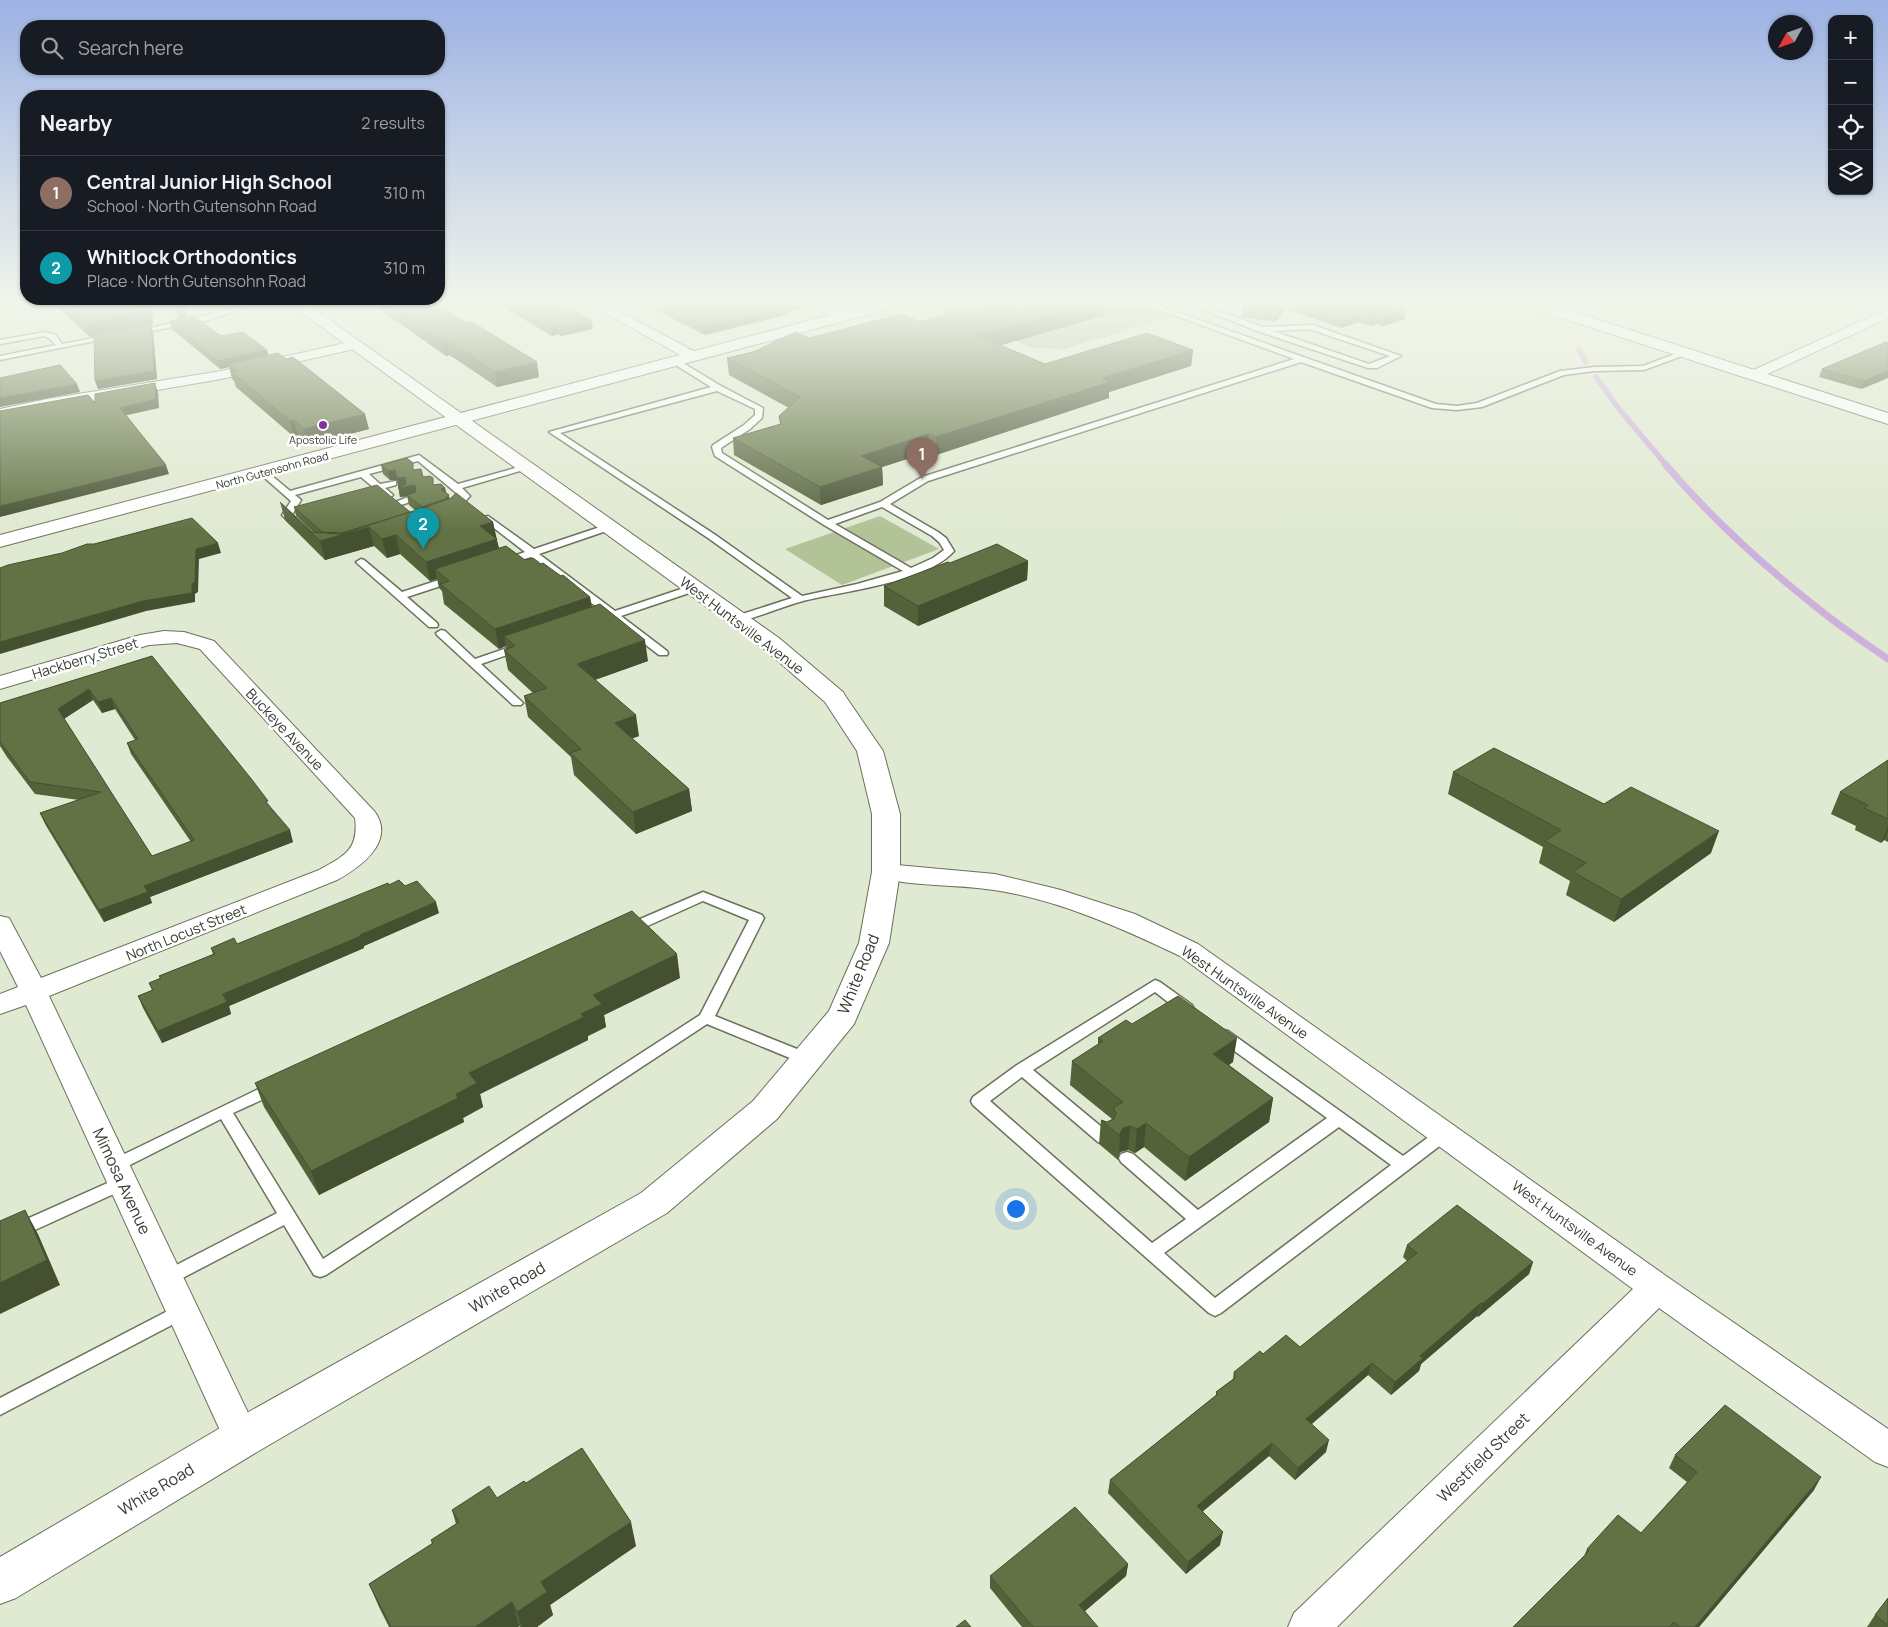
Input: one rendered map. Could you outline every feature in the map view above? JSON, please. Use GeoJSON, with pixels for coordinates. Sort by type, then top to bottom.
{"type":"FeatureCollection","features":[{"type":"Feature","properties":{"kind":"main road","name":"West Huntsville Avenue"},"geometry":{"type":"LineString","coordinates":[[403,380],[786,655],[834,697],[870,751],[886,814],[886,872]]}},
{"type":"Feature","properties":{"kind":"main road","name":"North Gutensohn Road"},"geometry":{"type":"LineString","coordinates":[[0,541],[608,380]]}},
{"type":"Feature","properties":{"kind":"main road"},"geometry":{"type":"LineString","coordinates":[[1769,380],[1888,419]]}},
{"type":"Feature","properties":{"kind":"main road","name":"White Road"},"geometry":{"type":"LineString","coordinates":[[0,1582],[242,1438],[654,1203],[765,1110],[843,1016],[874,943],[886,872]]}},
{"type":"Feature","properties":{"kind":"street"},"geometry":{"type":"LineString","coordinates":[[0,414],[47,404],[191,380]]}},
{"type":"Feature","properties":{"kind":"street","name":"Hackberry Street"},"geometry":{"type":"LineString","coordinates":[[0,683],[121,646],[172,636]]}},
{"type":"Feature","properties":{"kind":"street","name":"Buckeye Avenue"},"geometry":{"type":"LineString","coordinates":[[172,636],[192,639],[207,645],[367,817],[370,832],[365,847]]}},
{"type":"Feature","properties":{"kind":"street","name":"North Locust Street"},"geometry":{"type":"LineString","coordinates":[[0,1005],[328,875],[351,862],[365,847]]}},
{"type":"Feature","properties":{"kind":"street","name":"West Huntsville Avenue"},"geometry":{"type":"LineString","coordinates":[[886,872],[995,882],[1061,898],[1126,920],[1189,950],[1657,1288],[1888,1450]]}},
{"type":"Feature","properties":{"kind":"street","name":"Mimosa Avenue"},"geometry":{"type":"LineString","coordinates":[[0,924],[34,992],[242,1438]]}},
{"type":"Feature","properties":{"kind":"street","name":"Westfield Street"},"geometry":{"type":"LineString","coordinates":[[1308,1627],[1657,1288]]}},
{"type":"Feature","properties":{"kind":"lane"},"geometry":{"type":"LineString","coordinates":[[704,380],[759,408],[759,416],[747,427],[716,447],[718,454],[827,523],[909,571]]}},
{"type":"Feature","properties":{"kind":"lane"},"geometry":{"type":"LineString","coordinates":[[827,523],[883,504],[925,479],[1235,380]]}},
{"type":"Feature","properties":{"kind":"lane"},"geometry":{"type":"LineString","coordinates":[[1361,380],[1435,406],[1457,408],[1479,405],[1543,380]]}},
{"type":"Feature","properties":{"kind":"lane"},"geometry":{"type":"LineString","coordinates":[[718,388],[553,432],[711,536],[800,598]]}},
{"type":"Feature","properties":{"kind":"lane"},"geometry":{"type":"LineString","coordinates":[[288,494],[419,458],[436,476],[465,496],[451,512],[442,516]]}},
{"type":"Feature","properties":{"kind":"lane"},"geometry":{"type":"LineString","coordinates":[[452,488],[526,468]]}},
{"type":"Feature","properties":{"kind":"lane"},"geometry":{"type":"LineString","coordinates":[[262,472],[296,500],[287,515],[301,528]]}},
{"type":"Feature","properties":{"kind":"lane"},"geometry":{"type":"LineString","coordinates":[[362,474],[392,494],[401,505],[413,498]]}},
{"type":"Feature","properties":{"kind":"lane"},"geometry":{"type":"LineString","coordinates":[[378,486],[393,483]]}},
{"type":"Feature","properties":{"kind":"lane"},"geometry":{"type":"LineString","coordinates":[[737,619],[800,598],[861,587],[940,560],[949,551],[943,540],[935,534],[883,504]]}},
{"type":"Feature","properties":{"kind":"lane"},"geometry":{"type":"LineString","coordinates":[[488,519],[663,653]]}},
{"type":"Feature","properties":{"kind":"lane"},"geometry":{"type":"LineString","coordinates":[[498,564],[609,528]]}},
{"type":"Feature","properties":{"kind":"lane"},"geometry":{"type":"LineString","coordinates":[[361,562],[517,703]]}},
{"type":"Feature","properties":{"kind":"lane"},"geometry":{"type":"LineString","coordinates":[[400,596],[462,576]]}},
{"type":"Feature","properties":{"kind":"lane"},"geometry":{"type":"LineString","coordinates":[[586,625],[694,588]]}},
{"type":"Feature","properties":{"kind":"lane"},"geometry":{"type":"LineString","coordinates":[[473,663],[529,644]]}},
{"type":"Feature","properties":{"kind":"lane"},"geometry":{"type":"LineString","coordinates":[[224,1110],[320,1270],[706,1018],[757,918],[703,896],[613,936]]}},
{"type":"Feature","properties":{"kind":"lane"},"geometry":{"type":"LineString","coordinates":[[1403,1165],[1155,985],[1022,1069],[979,1101],[1215,1308],[1444,1134]]}},
{"type":"Feature","properties":{"kind":"lane"},"geometry":{"type":"LineString","coordinates":[[706,1018],[806,1059]]}},
{"type":"Feature","properties":{"kind":"lane"},"geometry":{"type":"LineString","coordinates":[[1022,1069],[1104,1138]]}},
{"type":"Feature","properties":{"kind":"lane"},"geometry":{"type":"LineString","coordinates":[[0,1239],[119,1174],[224,1110],[287,1082]]}},
{"type":"Feature","properties":{"kind":"lane"},"geometry":{"type":"LineString","coordinates":[[1152,1252],[1338,1119]]}},
{"type":"Feature","properties":{"kind":"lane"},"geometry":{"type":"LineString","coordinates":[[1127,1158],[1197,1219]]}},
{"type":"Feature","properties":{"kind":"lane"},"geometry":{"type":"LineString","coordinates":[[167,1278],[287,1215]]}},
{"type":"Feature","properties":{"kind":"lane"},"geometry":{"type":"LineString","coordinates":[[0,1407],[183,1311]]}},
{"type":"Feature","properties":{"kind":"green space"},"geometry":{"type":"Polygon","coordinates":[[[880,516],[939,549],[842,585],[785,549],[880,516]]]}},
{"type":"Feature","properties":{"kind":"building"},"geometry":{"type":"Polygon","coordinates":[[[0,380],[73,380],[77,384],[0,398],[0,380]]]}},
{"type":"Feature","properties":{"kind":"building"},"geometry":{"type":"Polygon","coordinates":[[[241,380],[322,380],[365,414],[304,429],[294,420],[290,421],[241,380]]]}},
{"type":"Feature","properties":{"kind":"building"},"geometry":{"type":"Polygon","coordinates":[[[768,380],[1106,380],[1110,382],[936,437],[929,434],[861,456],[882,467],[820,487],[733,438],[781,424],[779,416],[800,397],[768,380]]]}},
{"type":"Feature","properties":{"kind":"building"},"geometry":{"type":"Polygon","coordinates":[[[155,383],[156,399],[120,408],[166,465],[0,506],[0,411],[88,395],[95,403],[95,394],[155,383]]]}},
{"type":"Feature","properties":{"kind":"building"},"geometry":{"type":"Polygon","coordinates":[[[407,458],[413,463],[413,470],[421,469],[423,477],[430,476],[433,478],[433,485],[441,484],[445,488],[441,489],[449,495],[445,499],[422,507],[407,495],[416,492],[415,485],[398,488],[406,484],[405,477],[397,478],[395,470],[388,471],[381,465],[407,458]]]}},
{"type":"Feature","properties":{"kind":"building"},"geometry":{"type":"Polygon","coordinates":[[[377,485],[410,512],[342,533],[322,532],[294,507],[377,485]]]}},
{"type":"Feature","properties":{"kind":"building"},"geometry":{"type":"Polygon","coordinates":[[[456,493],[493,522],[480,526],[497,539],[426,562],[396,535],[382,539],[369,527],[320,541],[280,502],[312,532],[341,534],[423,508],[451,498],[456,493]]]}},
{"type":"Feature","properties":{"kind":"building"},"geometry":{"type":"Polygon","coordinates":[[[192,518],[218,543],[196,549],[195,582],[192,584],[192,593],[143,601],[0,642],[0,568],[192,518]]]}},
{"type":"Feature","properties":{"kind":"building"},"geometry":{"type":"Polygon","coordinates":[[[997,544],[1028,561],[918,606],[884,586],[948,562],[950,563],[997,544]]]}},
{"type":"Feature","properties":{"kind":"building"},"geometry":{"type":"Polygon","coordinates":[[[506,546],[525,560],[533,558],[561,576],[563,575],[590,597],[495,629],[440,584],[449,581],[435,569],[506,546]]]}},
{"type":"Feature","properties":{"kind":"building"},"geometry":{"type":"Polygon","coordinates":[[[600,604],[645,640],[577,664],[636,715],[615,723],[689,789],[633,812],[570,753],[581,749],[524,696],[547,688],[504,650],[515,646],[504,636],[600,604]]]}},
{"type":"Feature","properties":{"kind":"building"},"geometry":{"type":"Polygon","coordinates":[[[152,656],[290,830],[144,886],[148,892],[99,910],[40,813],[101,792],[30,782],[0,742],[0,703],[152,656]],[[89,689],[58,709],[152,856],[194,840],[127,743],[138,739],[111,698],[98,702],[89,689]]]}},
{"type":"Feature","properties":{"kind":"building"},"geometry":{"type":"Polygon","coordinates":[[[1494,748],[1604,804],[1631,787],[1719,831],[1621,899],[1573,872],[1586,863],[1545,841],[1561,830],[1453,772],[1494,748]]]}},
{"type":"Feature","properties":{"kind":"building"},"geometry":{"type":"Polygon","coordinates":[[[1888,760],[1888,819],[1864,808],[1868,805],[1840,792],[1888,760]]]}},
{"type":"Feature","properties":{"kind":"building"},"geometry":{"type":"Polygon","coordinates":[[[399,880],[405,886],[417,881],[436,902],[223,994],[227,1002],[158,1031],[138,996],[153,990],[149,983],[161,978],[159,976],[215,954],[211,948],[234,938],[237,944],[399,880]]]}},
{"type":"Feature","properties":{"kind":"building"},"geometry":{"type":"Polygon","coordinates":[[[632,911],[677,954],[593,995],[602,1004],[581,1014],[584,1017],[469,1073],[477,1083],[456,1094],[458,1098],[311,1171],[255,1083],[632,911]]]}},
{"type":"Feature","properties":{"kind":"building"},"geometry":{"type":"Polygon","coordinates":[[[1178,996],[1237,1038],[1213,1054],[1273,1098],[1189,1157],[1146,1123],[1137,1129],[1130,1126],[1123,1128],[1120,1136],[1101,1120],[1107,1122],[1114,1119],[1116,1113],[1113,1108],[1123,1102],[1072,1061],[1103,1041],[1098,1038],[1126,1020],[1132,1024],[1178,996]]]}},
{"type":"Feature","properties":{"kind":"building"},"geometry":{"type":"Polygon","coordinates":[[[1457,1205],[1533,1262],[1481,1303],[1420,1356],[1423,1358],[1395,1382],[1372,1363],[1306,1419],[1329,1440],[1298,1468],[1272,1443],[1197,1506],[1223,1532],[1188,1562],[1110,1480],[1218,1394],[1216,1392],[1235,1378],[1234,1372],[1260,1351],[1263,1354],[1286,1335],[1300,1347],[1417,1253],[1407,1245],[1457,1205]]]}},
{"type":"Feature","properties":{"kind":"building"},"geometry":{"type":"Polygon","coordinates":[[[25,1210],[47,1260],[0,1283],[0,1221],[25,1210]]]}},
{"type":"Feature","properties":{"kind":"building"},"geometry":{"type":"Polygon","coordinates":[[[1725,1405],[1821,1477],[1695,1627],[1680,1627],[1674,1622],[1669,1627],[1513,1627],[1589,1551],[1587,1549],[1618,1515],[1641,1533],[1697,1472],[1675,1455],[1725,1405]]]}},
{"type":"Feature","properties":{"kind":"building"},"geometry":{"type":"Polygon","coordinates":[[[582,1448],[631,1522],[541,1582],[547,1592],[517,1612],[512,1602],[475,1627],[391,1627],[369,1584],[433,1543],[431,1540],[459,1522],[452,1510],[489,1486],[497,1498],[524,1481],[526,1483],[582,1448]]]}},
{"type":"Feature","properties":{"kind":"building"},"geometry":{"type":"Polygon","coordinates":[[[1075,1507],[1128,1564],[1079,1605],[1098,1627],[1033,1627],[990,1576],[1075,1507]]]}},
{"type":"Feature","properties":{"kind":"building"},"geometry":{"type":"Polygon","coordinates":[[[1888,1598],[1888,1625],[1875,1615],[1888,1598]]]}},
{"type":"Feature","properties":{"kind":"building"},"geometry":{"type":"Polygon","coordinates":[[[965,1620],[971,1627],[956,1627],[965,1620]]]}},
{"type":"Feature","properties":{"kind":"waterway"},"geometry":{"type":"LineString","coordinates":[[1598,380],[1619,409],[1667,466]]}},
{"type":"Feature","properties":{"kind":"waterway"},"geometry":{"type":"LineString","coordinates":[[1665,464],[1720,523],[1799,594],[1888,659]]}},
{"type":"Feature","properties":{"kind":"place","name":"Apostolic Life"},"geometry":{"type":"Point","coordinates":[323,425]}},
{"type":"Feature","properties":{"kind":"place","name":"Central Junior High School"},"geometry":{"type":"Point","coordinates":[922,479]}},
{"type":"Feature","properties":{"kind":"place","name":"Whitlock Orthodontics"},"geometry":{"type":"Point","coordinates":[423,549]}}]}
